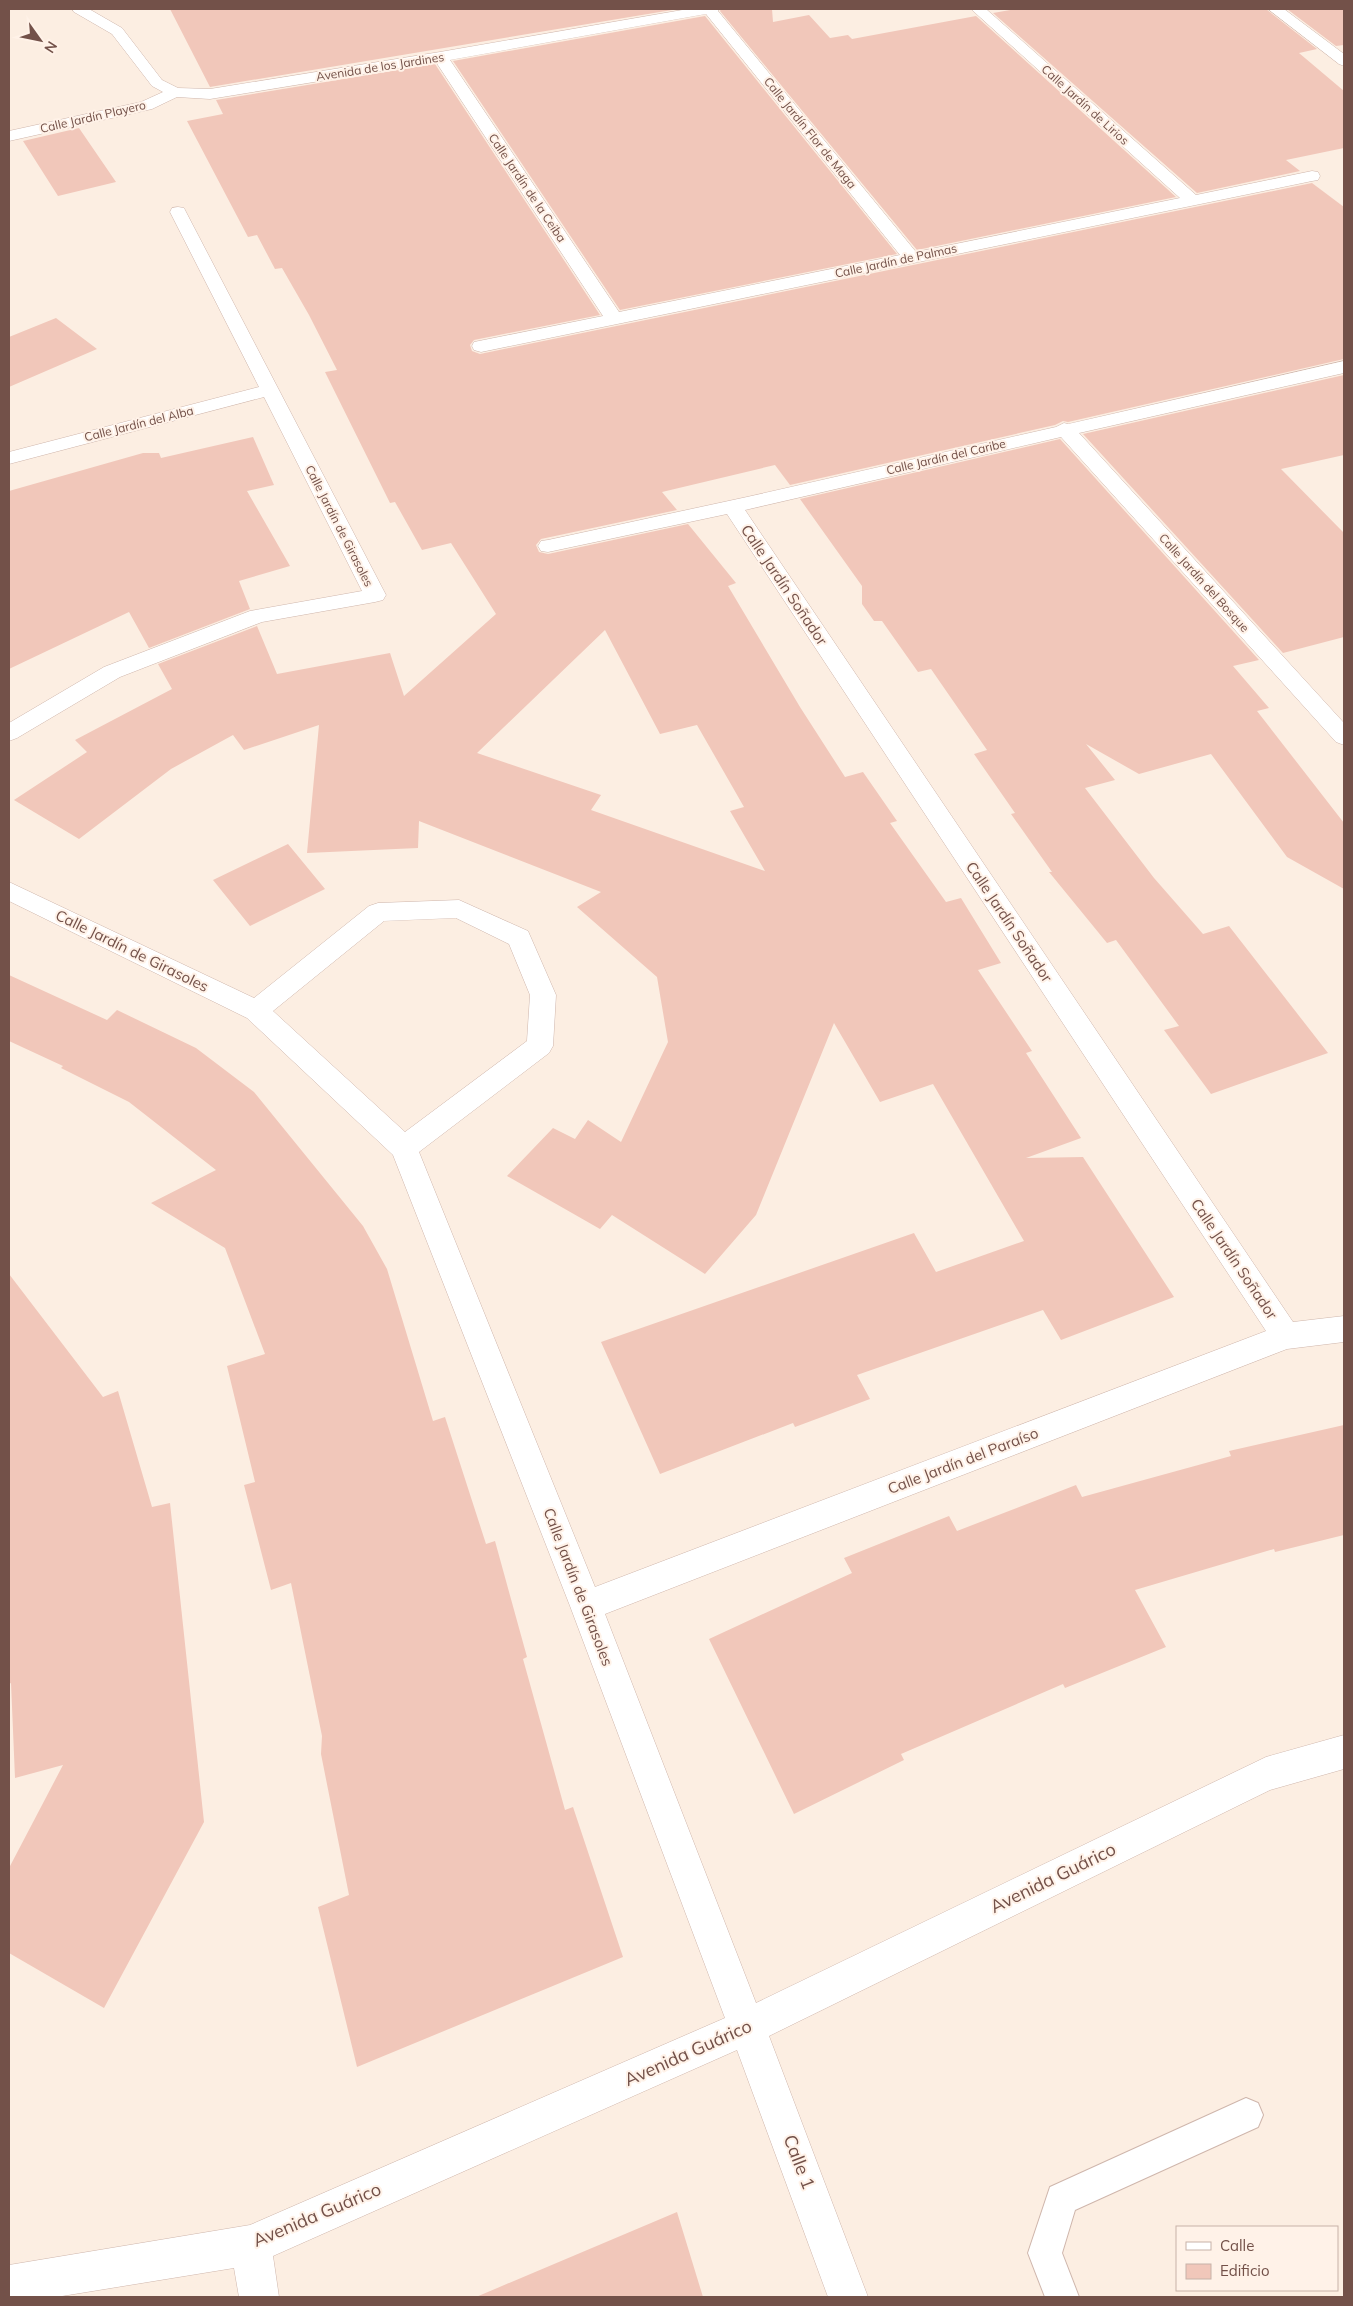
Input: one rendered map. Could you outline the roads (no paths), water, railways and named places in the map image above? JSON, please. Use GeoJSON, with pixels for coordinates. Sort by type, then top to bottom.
{"type":"FeatureCollection","features":[{"type":"Feature","properties":{"kind":"street","name":"Avenida de los Jardines"},"geometry":{"type":"LineString","coordinates":[[79,9],[117,30],[157,83],[175,92],[210,94],[440,58],[710,9]]}},
{"type":"Feature","properties":{"kind":"street","name":"Calle Jardín Flor de Maga"},"geometry":{"type":"LineString","coordinates":[[710,9],[911,257]]}},
{"type":"Feature","properties":{"kind":"street","name":"Calle Jardín de Lirios"},"geometry":{"type":"LineString","coordinates":[[978,9],[1192,200]]}},
{"type":"Feature","properties":{"kind":"street"},"geometry":{"type":"LineString","coordinates":[[1275,9],[1344,61]]}},
{"type":"Feature","properties":{"kind":"street","name":"Calle Jardín de la Ceiba"},"geometry":{"type":"LineString","coordinates":[[440,58],[614,319]]}},
{"type":"Feature","properties":{"kind":"street","name":"Calle Jardín Playero"},"geometry":{"type":"LineString","coordinates":[[9,136],[146,106],[175,92]]}},
{"type":"Feature","properties":{"kind":"street","name":"Calle Jardín de Palmas"},"geometry":{"type":"LineString","coordinates":[[481,346],[1312,176]]}},
{"type":"Feature","properties":{"kind":"street","name":"Calle Jardín de Girasoles"},"geometry":{"type":"LineString","coordinates":[[9,733],[112,672],[258,616],[375,594],[178,212]]}},
{"type":"Feature","properties":{"kind":"street","name":"Calle Jardín del Caribe"},"geometry":{"type":"LineString","coordinates":[[548,546],[732,508],[1064,429],[1344,367]]}},
{"type":"Feature","properties":{"kind":"street","name":"Calle Jardín del Alba"},"geometry":{"type":"LineString","coordinates":[[9,458],[270,390]]}},
{"type":"Feature","properties":{"kind":"street","name":"Calle Jardín del Bosque"},"geometry":{"type":"LineString","coordinates":[[1064,429],[1344,737]]}},
{"type":"Feature","properties":{"kind":"street","name":"Calle Jardín Soñador"},"geometry":{"type":"LineString","coordinates":[[732,508],[1286,1336]]}},
{"type":"Feature","properties":{"kind":"street","name":"Calle Jardín de Girasoles"},"geometry":{"type":"LineString","coordinates":[[9,891],[256,1011],[404,1148],[586,1606],[748,2027]]}},
{"type":"Feature","properties":{"kind":"street"},"geometry":{"type":"LineString","coordinates":[[256,1011],[378,912],[459,909],[519,938],[543,995],[540,1046],[404,1148]]}},
{"type":"Feature","properties":{"kind":"street","name":"Calle Jardín del Paraíso"},"geometry":{"type":"LineString","coordinates":[[586,1606],[1286,1336],[1344,1330]]}},
{"type":"Feature","properties":{"kind":"street","name":"Avenida Guárico"},"geometry":{"type":"LineString","coordinates":[[9,2285],[251,2245],[748,2027],[1266,1774],[1344,1752]]}},
{"type":"Feature","properties":{"kind":"street","name":"Calle 1"},"geometry":{"type":"LineString","coordinates":[[748,2027],[848,2297]]}},
{"type":"Feature","properties":{"kind":"street"},"geometry":{"type":"LineString","coordinates":[[251,2245],[259,2297]]}},
{"type":"Feature","properties":{"kind":"lane"},"geometry":{"type":"LineString","coordinates":[[1062,2297],[1045,2253],[1062,2199],[1246,2114]]}}]}
